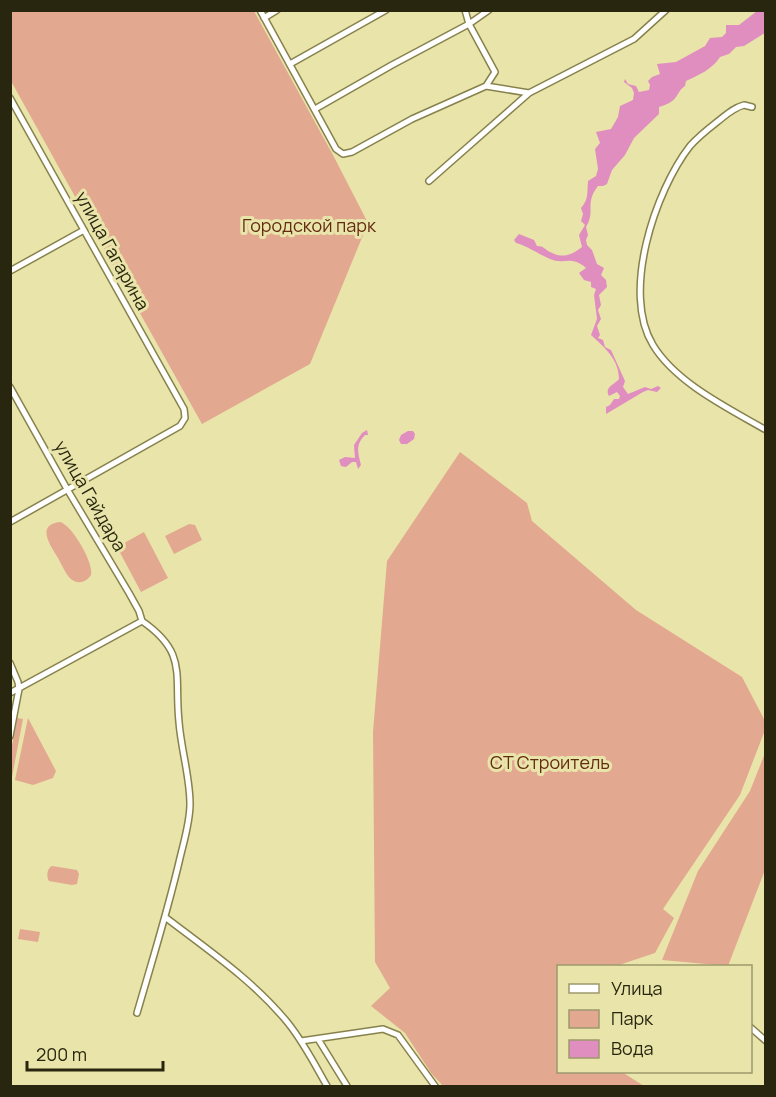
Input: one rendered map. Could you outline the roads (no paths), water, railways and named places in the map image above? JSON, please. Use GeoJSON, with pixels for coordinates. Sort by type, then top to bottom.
{"type":"FeatureCollection","features":[{"type":"Feature","properties":{"kind":"street"},"geometry":{"type":"LineString","coordinates":[[260,10],[336,149],[343,154],[352,153],[412,119],[486,86],[495,72],[469,24],[465,10]]}},
{"type":"Feature","properties":{"kind":"street"},"geometry":{"type":"LineString","coordinates":[[264,18],[277,10]]}},
{"type":"Feature","properties":{"kind":"street"},"geometry":{"type":"LineString","coordinates":[[290,64],[386,10]]}},
{"type":"Feature","properties":{"kind":"street"},"geometry":{"type":"LineString","coordinates":[[315,110],[469,24],[489,10]]}},
{"type":"Feature","properties":{"kind":"street"},"geometry":{"type":"LineString","coordinates":[[429,181],[529,93],[634,39],[666,10]]}},
{"type":"Feature","properties":{"kind":"street"},"geometry":{"type":"LineString","coordinates":[[486,86],[529,93]]}},
{"type":"Feature","properties":{"kind":"street","name":"улица Гагарина"},"geometry":{"type":"LineString","coordinates":[[10,98],[184,409],[185,418],[180,426],[67,489]]}},
{"type":"Feature","properties":{"kind":"street"},"geometry":{"type":"LineString","coordinates":[[752,107],[738,106],[704,132],[690,146],[671,177],[648,237],[643,263],[641,302],[647,334],[656,351],[667,363],[698,389],[765,430]]}},
{"type":"Feature","properties":{"kind":"street"},"geometry":{"type":"LineString","coordinates":[[10,271],[84,230]]}},
{"type":"Feature","properties":{"kind":"street","name":"улица Гайдара"},"geometry":{"type":"LineString","coordinates":[[10,387],[139,610],[142,621]]}},
{"type":"Feature","properties":{"kind":"street"},"geometry":{"type":"LineString","coordinates":[[10,522],[67,489]]}},
{"type":"Feature","properties":{"kind":"street"},"geometry":{"type":"LineString","coordinates":[[10,693],[142,621],[166,642],[177,666],[179,724],[189,796],[189,814],[165,917],[137,1013]]}},
{"type":"Feature","properties":{"kind":"street"},"geometry":{"type":"LineString","coordinates":[[10,663],[19,689],[10,736]]}},
{"type":"Feature","properties":{"kind":"street"},"geometry":{"type":"LineString","coordinates":[[165,917],[249,983],[281,1015],[301,1041],[327,1086]]}},
{"type":"Feature","properties":{"kind":"street"},"geometry":{"type":"LineString","coordinates":[[301,1041],[383,1029],[391,1031],[398,1035],[435,1086]]}},
{"type":"Feature","properties":{"kind":"street"},"geometry":{"type":"LineString","coordinates":[[752,1029],[765,1041]]}},
{"type":"Feature","properties":{"kind":"street"},"geometry":{"type":"LineString","coordinates":[[318,1039],[346,1086]]}},
{"type":"Feature","properties":{"kind":"water"},"geometry":{"type":"Polygon","coordinates":[[[757,11],[765,11],[765,33],[744,46],[736,47],[729,54],[720,57],[709,69],[686,81],[685,86],[674,99],[659,107],[659,114],[634,138],[625,155],[612,170],[607,184],[598,186],[594,192],[586,227],[588,235],[586,240],[597,264],[604,268],[601,275],[606,280],[607,287],[599,295],[601,305],[598,310],[601,319],[597,326],[600,335],[598,338],[603,340],[605,347],[611,350],[625,381],[623,387],[628,394],[645,387],[651,389],[658,386],[661,388],[657,392],[648,390],[643,392],[606,414],[606,407],[614,399],[619,399],[617,392],[609,396],[608,390],[619,379],[614,359],[591,335],[597,319],[594,295],[596,289],[591,287],[591,282],[584,280],[579,273],[586,268],[572,261],[555,261],[514,240],[519,234],[534,240],[537,246],[563,256],[582,247],[579,235],[585,225],[581,221],[583,214],[581,208],[586,198],[588,181],[596,176],[598,169],[595,149],[600,143],[596,132],[611,129],[618,117],[620,106],[633,100],[634,93],[632,88],[624,82],[625,79],[628,84],[636,86],[639,92],[649,90],[648,81],[660,74],[657,64],[676,62],[705,46],[710,38],[722,37],[726,33],[726,25],[739,25],[757,11]]]}},
{"type":"Feature","properties":{"kind":"water"},"geometry":{"type":"Polygon","coordinates":[[[367,430],[368,435],[365,435],[359,446],[361,465],[358,469],[356,462],[346,467],[341,466],[339,460],[345,457],[355,458],[354,445],[362,433],[367,430]]]}},
{"type":"Feature","properties":{"kind":"water"},"geometry":{"type":"Polygon","coordinates":[[[413,431],[414,439],[407,444],[401,444],[399,440],[401,435],[413,431]]]}},
{"type":"Feature","properties":{"kind":"park label","name":"Городской парк"},"geometry":{"type":"Point","coordinates":[309,226]}},
{"type":"Feature","properties":{"kind":"park label","name":"СТ Строитель"},"geometry":{"type":"Point","coordinates":[550,763]}}]}
